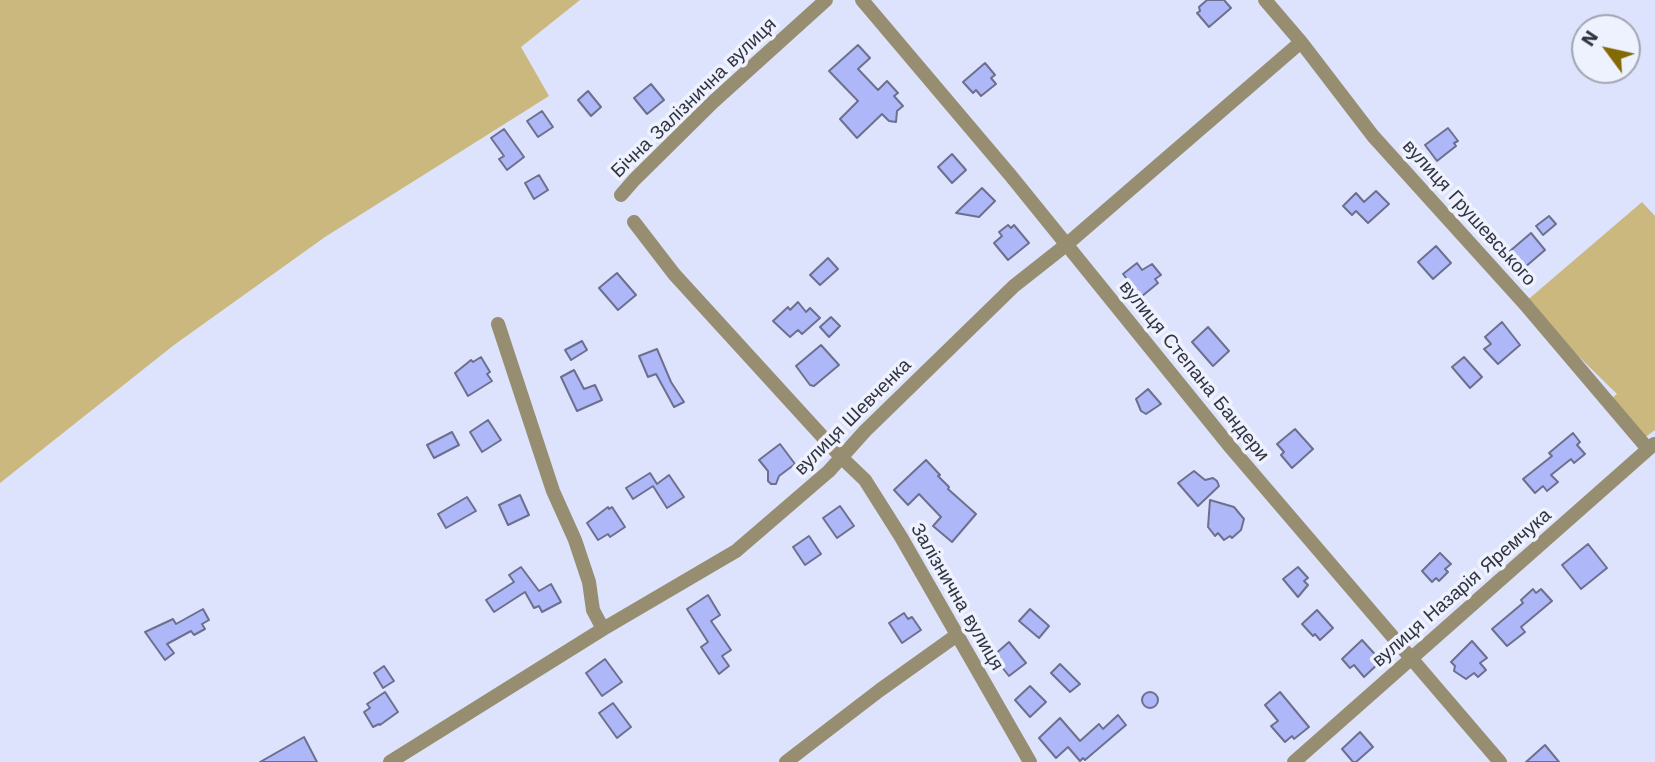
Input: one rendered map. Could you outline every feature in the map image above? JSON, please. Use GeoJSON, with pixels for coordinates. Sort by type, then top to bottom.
{"type":"FeatureCollection","features":[{"type":"Feature","properties":{"kind":"street","name":"Бічна Залізнична вулиця"},"geometry":{"type":"LineString","coordinates":[[621,195],[713,102],[825,0]]}},
{"type":"Feature","properties":{"kind":"street","name":"вулиця Степана Бандери"},"geometry":{"type":"LineString","coordinates":[[862,0],[1011,176],[1232,449],[1500,762]]}},
{"type":"Feature","properties":{"kind":"street","name":"вулиця Грушевського"},"geometry":{"type":"LineString","coordinates":[[1265,0],[1373,136],[1651,446]]}},
{"type":"Feature","properties":{"kind":"street","name":"вулиця Шевченка"},"geometry":{"type":"LineString","coordinates":[[390,762],[603,629],[736,551],[842,458],[865,431],[1014,286],[1066,245],[1301,42]]}},
{"type":"Feature","properties":{"kind":"street","name":"Залізнична вулиця"},"geometry":{"type":"LineString","coordinates":[[634,222],[674,274],[865,480],[901,537],[1030,762]]}},
{"type":"Feature","properties":{"kind":"street"},"geometry":{"type":"LineString","coordinates":[[498,324],[553,491],[575,540],[589,582],[593,610],[603,629]]}},
{"type":"Feature","properties":{"kind":"street","name":"вулиця Назарія Яремчука"},"geometry":{"type":"LineString","coordinates":[[1294,762],[1651,446]]}},
{"type":"Feature","properties":{"kind":"street"},"geometry":{"type":"LineString","coordinates":[[786,762],[957,635]]}},
{"type":"Feature","properties":{"kind":"shaded area"},"geometry":{"type":"Polygon","coordinates":[[[0,0],[580,0],[521,47],[549,96],[325,237],[174,345],[0,483],[0,0]]]}},
{"type":"Feature","properties":{"kind":"shaded area"},"geometry":{"type":"Polygon","coordinates":[[[1642,202],[1655,216],[1655,430],[1640,441],[1612,398],[1617,394],[1524,303],[1642,202]]]}},
{"type":"Feature","properties":{"kind":"building"},"geometry":{"type":"Polygon","coordinates":[[[1207,0],[1224,0],[1231,8],[1209,27],[1197,13],[1207,0]]]}},
{"type":"Feature","properties":{"kind":"building"},"geometry":{"type":"Polygon","coordinates":[[[858,45],[870,58],[858,69],[878,90],[887,81],[898,93],[894,96],[903,106],[897,111],[896,122],[889,121],[882,114],[857,138],[840,119],[858,101],[829,71],[858,45]]]}},
{"type":"Feature","properties":{"kind":"building"},"geometry":{"type":"Polygon","coordinates":[[[985,63],[995,75],[991,78],[996,84],[981,96],[976,90],[973,93],[963,82],[985,63]]]}},
{"type":"Feature","properties":{"kind":"building"},"geometry":{"type":"Polygon","coordinates":[[[651,84],[664,100],[647,114],[634,98],[651,84]]]}},
{"type":"Feature","properties":{"kind":"building"},"geometry":{"type":"Polygon","coordinates":[[[588,91],[601,107],[591,116],[578,100],[588,91]]]}},
{"type":"Feature","properties":{"kind":"building"},"geometry":{"type":"Polygon","coordinates":[[[542,111],[553,127],[538,137],[527,121],[542,111]]]}},
{"type":"Feature","properties":{"kind":"building"},"geometry":{"type":"Polygon","coordinates":[[[1448,128],[1458,141],[1454,143],[1456,146],[1437,161],[1425,145],[1448,128]]]}},
{"type":"Feature","properties":{"kind":"building"},"geometry":{"type":"Polygon","coordinates":[[[504,129],[524,157],[507,170],[499,159],[504,156],[491,138],[504,129]]]}},
{"type":"Feature","properties":{"kind":"building"},"geometry":{"type":"Polygon","coordinates":[[[952,154],[966,170],[952,183],[938,167],[952,154]]]}},
{"type":"Feature","properties":{"kind":"building"},"geometry":{"type":"Polygon","coordinates":[[[539,175],[548,190],[534,199],[525,183],[539,175]]]}},
{"type":"Feature","properties":{"kind":"building"},"geometry":{"type":"Polygon","coordinates":[[[982,188],[995,201],[979,217],[956,213],[982,188]]]}},
{"type":"Feature","properties":{"kind":"building"},"geometry":{"type":"Polygon","coordinates":[[[1376,191],[1389,204],[1368,223],[1356,211],[1352,215],[1343,206],[1356,193],[1364,202],[1376,191]]]}},
{"type":"Feature","properties":{"kind":"building"},"geometry":{"type":"Polygon","coordinates":[[[1549,216],[1556,224],[1543,235],[1536,226],[1549,216]]]}},
{"type":"Feature","properties":{"kind":"building"},"geometry":{"type":"Polygon","coordinates":[[[1008,225],[1011,228],[1014,225],[1029,243],[1008,260],[994,243],[1002,236],[999,232],[1008,225]]]}},
{"type":"Feature","properties":{"kind":"building"},"geometry":{"type":"Polygon","coordinates":[[[1531,233],[1545,250],[1524,268],[1510,251],[1531,233]]]}},
{"type":"Feature","properties":{"kind":"building"},"geometry":{"type":"Polygon","coordinates":[[[1436,246],[1451,263],[1433,279],[1418,262],[1436,246]]]}},
{"type":"Feature","properties":{"kind":"building"},"geometry":{"type":"Polygon","coordinates":[[[828,258],[838,269],[820,285],[810,275],[828,258]]]}},
{"type":"Feature","properties":{"kind":"building"},"geometry":{"type":"Polygon","coordinates":[[[1137,263],[1142,270],[1152,264],[1161,275],[1155,279],[1158,283],[1141,297],[1123,274],[1137,263]]]}},
{"type":"Feature","properties":{"kind":"building"},"geometry":{"type":"Polygon","coordinates":[[[617,273],[636,295],[618,310],[599,288],[617,273]]]}},
{"type":"Feature","properties":{"kind":"building"},"geometry":{"type":"Polygon","coordinates":[[[798,302],[806,312],[810,308],[820,318],[802,334],[798,330],[790,337],[773,321],[798,302]]]}},
{"type":"Feature","properties":{"kind":"building"},"geometry":{"type":"Polygon","coordinates":[[[831,317],[840,326],[829,337],[820,327],[831,317]]]}},
{"type":"Feature","properties":{"kind":"building"},"geometry":{"type":"Polygon","coordinates":[[[1502,322],[1520,345],[1498,364],[1484,349],[1491,344],[1485,337],[1502,322]]]}},
{"type":"Feature","properties":{"kind":"building"},"geometry":{"type":"Polygon","coordinates":[[[1208,327],[1229,351],[1213,366],[1192,342],[1208,327]]]}},
{"type":"Feature","properties":{"kind":"building"},"geometry":{"type":"Polygon","coordinates":[[[582,341],[587,350],[571,360],[565,350],[582,341]]]}},
{"type":"Feature","properties":{"kind":"building"},"geometry":{"type":"Polygon","coordinates":[[[821,345],[839,365],[814,386],[810,385],[796,366],[821,345]]]}},
{"type":"Feature","properties":{"kind":"building"},"geometry":{"type":"Polygon","coordinates":[[[657,349],[671,382],[684,402],[674,407],[656,374],[648,377],[639,356],[657,349]]]}},
{"type":"Feature","properties":{"kind":"building"},"geometry":{"type":"Polygon","coordinates":[[[481,357],[492,381],[468,396],[455,373],[471,360],[473,362],[481,357]]]}},
{"type":"Feature","properties":{"kind":"building"},"geometry":{"type":"Polygon","coordinates":[[[1464,357],[1482,377],[1470,388],[1452,367],[1464,357]]]}},
{"type":"Feature","properties":{"kind":"building"},"geometry":{"type":"Polygon","coordinates":[[[574,370],[584,389],[595,385],[602,400],[577,411],[561,377],[574,370]]]}},
{"type":"Feature","properties":{"kind":"building"},"geometry":{"type":"Polygon","coordinates":[[[1148,389],[1161,404],[1146,414],[1141,411],[1136,399],[1148,389]]]}},
{"type":"Feature","properties":{"kind":"building"},"geometry":{"type":"Polygon","coordinates":[[[488,420],[501,440],[482,452],[470,432],[488,420]]]}},
{"type":"Feature","properties":{"kind":"building"},"geometry":{"type":"Polygon","coordinates":[[[1295,429],[1313,449],[1292,468],[1281,455],[1284,452],[1277,444],[1295,429]]]}},
{"type":"Feature","properties":{"kind":"building"},"geometry":{"type":"Polygon","coordinates":[[[452,432],[459,445],[434,458],[427,445],[452,432]]]}},
{"type":"Feature","properties":{"kind":"building"},"geometry":{"type":"Polygon","coordinates":[[[1573,433],[1580,442],[1577,445],[1585,454],[1574,463],[1571,459],[1551,475],[1558,482],[1547,491],[1543,486],[1535,493],[1523,479],[1552,456],[1549,453],[1573,433]]]}},
{"type":"Feature","properties":{"kind":"building"},"geometry":{"type":"Polygon","coordinates":[[[780,444],[795,464],[779,476],[776,484],[771,484],[768,481],[768,471],[759,460],[780,444]]]}},
{"type":"Feature","properties":{"kind":"building"},"geometry":{"type":"Polygon","coordinates":[[[926,460],[948,489],[976,514],[952,542],[933,526],[941,517],[919,494],[908,505],[894,490],[926,460]]]}},
{"type":"Feature","properties":{"kind":"building"},"geometry":{"type":"Polygon","coordinates":[[[1194,471],[1205,480],[1213,478],[1219,486],[1198,506],[1178,483],[1194,471]]]}},
{"type":"Feature","properties":{"kind":"building"},"geometry":{"type":"Polygon","coordinates":[[[650,473],[657,484],[669,475],[684,497],[667,508],[653,486],[633,499],[626,488],[650,473]]]}},
{"type":"Feature","properties":{"kind":"building"},"geometry":{"type":"Polygon","coordinates":[[[520,495],[529,515],[508,525],[499,505],[520,495]]]}},
{"type":"Feature","properties":{"kind":"building"},"geometry":{"type":"Polygon","coordinates":[[[467,497],[476,511],[446,528],[438,514],[467,497]]]}},
{"type":"Feature","properties":{"kind":"building"},"geometry":{"type":"Polygon","coordinates":[[[1210,500],[1234,507],[1244,519],[1241,530],[1232,538],[1230,536],[1224,540],[1218,533],[1215,536],[1208,527],[1210,500]]]}},
{"type":"Feature","properties":{"kind":"building"},"geometry":{"type":"Polygon","coordinates":[[[840,506],[854,526],[837,538],[823,518],[840,506]]]}},
{"type":"Feature","properties":{"kind":"building"},"geometry":{"type":"Polygon","coordinates":[[[608,507],[612,507],[625,527],[610,537],[608,534],[598,540],[587,523],[608,507]]]}},
{"type":"Feature","properties":{"kind":"building"},"geometry":{"type":"Polygon","coordinates":[[[809,536],[821,554],[805,565],[793,547],[809,536]]]}},
{"type":"Feature","properties":{"kind":"building"},"geometry":{"type":"Polygon","coordinates":[[[1588,544],[1607,568],[1581,589],[1562,565],[1588,544]]]}},
{"type":"Feature","properties":{"kind":"building"},"geometry":{"type":"Polygon","coordinates":[[[1440,553],[1451,564],[1445,569],[1448,572],[1439,581],[1436,578],[1432,582],[1422,571],[1440,553]]]}},
{"type":"Feature","properties":{"kind":"building"},"geometry":{"type":"Polygon","coordinates":[[[521,567],[539,591],[551,584],[561,602],[542,612],[539,606],[534,608],[525,592],[494,612],[486,600],[514,582],[509,575],[521,567]]]}},
{"type":"Feature","properties":{"kind":"building"},"geometry":{"type":"Polygon","coordinates":[[[1298,567],[1308,578],[1304,581],[1308,585],[1298,597],[1283,579],[1298,567]]]}},
{"type":"Feature","properties":{"kind":"building"},"geometry":{"type":"Polygon","coordinates":[[[1533,589],[1536,593],[1541,589],[1552,601],[1521,627],[1525,632],[1507,646],[1492,629],[1523,603],[1521,600],[1533,589]]]}},
{"type":"Feature","properties":{"kind":"building"},"geometry":{"type":"Polygon","coordinates":[[[708,595],[720,615],[711,621],[731,650],[722,656],[729,666],[719,674],[701,647],[708,642],[687,609],[708,595]]]}},
{"type":"Feature","properties":{"kind":"building"},"geometry":{"type":"Polygon","coordinates":[[[203,609],[209,620],[202,624],[205,629],[194,635],[191,631],[167,644],[174,653],[165,660],[145,632],[173,619],[176,624],[203,609]]]}},
{"type":"Feature","properties":{"kind":"building"},"geometry":{"type":"Polygon","coordinates":[[[1030,609],[1049,626],[1039,638],[1019,621],[1030,609]]]}},
{"type":"Feature","properties":{"kind":"building"},"geometry":{"type":"Polygon","coordinates":[[[1317,610],[1333,628],[1320,640],[1302,624],[1317,610]]]}},
{"type":"Feature","properties":{"kind":"building"},"geometry":{"type":"Polygon","coordinates":[[[904,613],[908,619],[912,617],[921,630],[902,643],[889,623],[904,613]]]}},
{"type":"Feature","properties":{"kind":"building"},"geometry":{"type":"Polygon","coordinates":[[[1362,640],[1381,661],[1364,677],[1354,665],[1350,668],[1342,659],[1362,640]]]}},
{"type":"Feature","properties":{"kind":"building"},"geometry":{"type":"Polygon","coordinates":[[[1472,641],[1487,658],[1480,663],[1486,670],[1478,677],[1474,673],[1466,679],[1454,671],[1455,666],[1451,662],[1472,641]]]}},
{"type":"Feature","properties":{"kind":"building"},"geometry":{"type":"Polygon","coordinates":[[[1009,642],[1026,663],[1009,676],[993,656],[1009,642]]]}},
{"type":"Feature","properties":{"kind":"building"},"geometry":{"type":"Polygon","coordinates":[[[605,659],[622,682],[602,696],[586,673],[605,659]]]}},
{"type":"Feature","properties":{"kind":"building"},"geometry":{"type":"Polygon","coordinates":[[[1060,664],[1080,684],[1070,692],[1051,673],[1060,664]]]}},
{"type":"Feature","properties":{"kind":"building"},"geometry":{"type":"Polygon","coordinates":[[[384,666],[394,681],[383,688],[374,673],[384,666]]]}},
{"type":"Feature","properties":{"kind":"building"},"geometry":{"type":"Polygon","coordinates":[[[1030,686],[1046,702],[1030,717],[1015,700],[1030,686]]]}},
{"type":"Feature","properties":{"kind":"building"},"geometry":{"type":"Polygon","coordinates":[[[385,692],[398,712],[373,727],[364,712],[370,708],[367,704],[385,692]]]}},
{"type":"Feature","properties":{"kind":"building"},"geometry":{"type":"Polygon","coordinates":[[[1150,692],[1158,700],[1150,708],[1142,700],[1150,692]]]}},
{"type":"Feature","properties":{"kind":"building"},"geometry":{"type":"Polygon","coordinates":[[[1280,692],[1309,727],[1294,739],[1292,736],[1285,742],[1271,726],[1278,721],[1265,705],[1280,692]]]}},
{"type":"Feature","properties":{"kind":"building"},"geometry":{"type":"Polygon","coordinates":[[[613,703],[631,727],[617,738],[599,713],[613,703]]]}},
{"type":"Feature","properties":{"kind":"building"},"geometry":{"type":"Polygon","coordinates":[[[1118,715],[1126,725],[1085,760],[1083,758],[1080,761],[1068,747],[1056,758],[1039,738],[1060,718],[1080,741],[1099,724],[1103,729],[1118,715]]]}},
{"type":"Feature","properties":{"kind":"building"},"geometry":{"type":"Polygon","coordinates":[[[1360,732],[1373,747],[1353,762],[1342,749],[1360,732]]]}},
{"type":"Feature","properties":{"kind":"building"},"geometry":{"type":"Polygon","coordinates":[[[304,737],[317,762],[260,762],[304,737]]]}},
{"type":"Feature","properties":{"kind":"building"},"geometry":{"type":"Polygon","coordinates":[[[1545,745],[1559,762],[1526,762],[1545,745]]]}}]}
